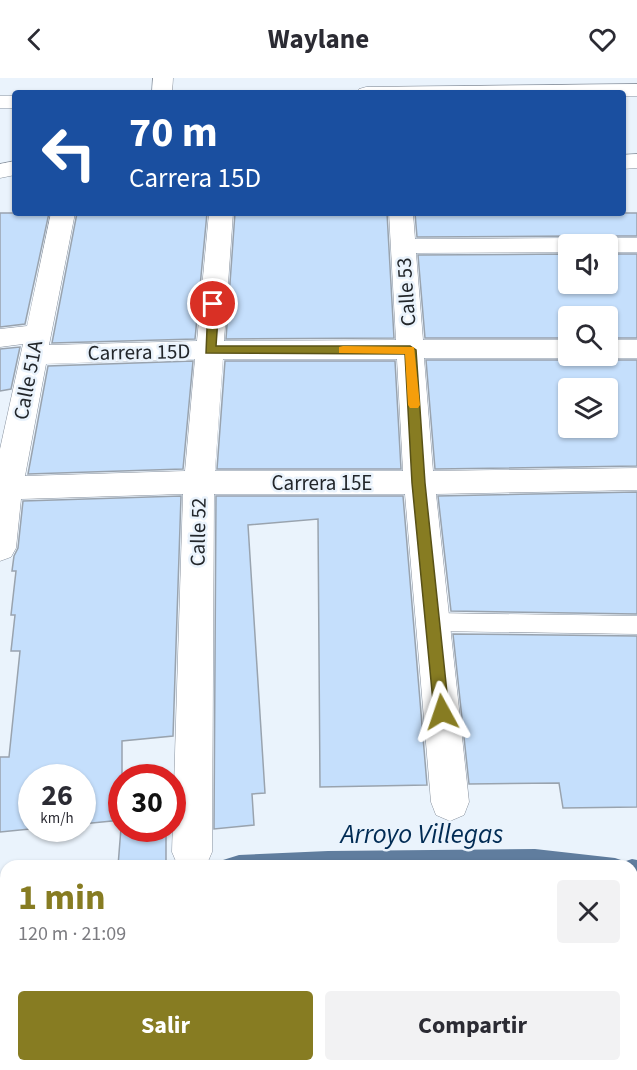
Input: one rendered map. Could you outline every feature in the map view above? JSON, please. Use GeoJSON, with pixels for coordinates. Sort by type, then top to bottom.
{"type":"FeatureCollection","features":[{"type":"Feature","properties":{"kind":"street"},"geometry":{"type":"LineString","coordinates":[[381,89],[637,90]]}},
{"type":"Feature","properties":{"kind":"street","name":"Calle 51A"},"geometry":{"type":"LineString","coordinates":[[0,548],[4,487],[62,216]]}},
{"type":"Feature","properties":{"kind":"street","name":"Calle 52"},"geometry":{"type":"LineString","coordinates":[[192,852],[199,482],[220,216]]}},
{"type":"Feature","properties":{"kind":"street","name":"Calle 53"},"geometry":{"type":"LineString","coordinates":[[401,216],[419,483],[450,802]]}},
{"type":"Feature","properties":{"kind":"street"},"geometry":{"type":"LineString","coordinates":[[403,246],[558,245]]}},
{"type":"Feature","properties":{"kind":"street"},"geometry":{"type":"LineString","coordinates":[[618,245],[637,245]]}},
{"type":"Feature","properties":{"kind":"street","name":"Carrera 15D"},"geometry":{"type":"LineString","coordinates":[[0,338],[35,344],[210,350],[558,350]]}},
{"type":"Feature","properties":{"kind":"street"},"geometry":{"type":"LineString","coordinates":[[618,349],[637,349]]}},
{"type":"Feature","properties":{"kind":"street","name":"Carrera 15E"},"geometry":{"type":"LineString","coordinates":[[4,487],[199,482],[419,483],[637,479]]}},
{"type":"Feature","properties":{"kind":"lane"},"geometry":{"type":"LineString","coordinates":[[433,622],[637,625]]}},
{"type":"Feature","properties":{"kind":"building"},"geometry":{"type":"Polygon","coordinates":[[[0,213],[12,213],[12,216],[48,216],[25,324],[0,327],[0,213]]]}},
{"type":"Feature","properties":{"kind":"building"},"geometry":{"type":"Polygon","coordinates":[[[626,213],[637,213],[637,236],[558,234],[558,236],[417,237],[415,216],[626,216],[626,213]]]}},
{"type":"Feature","properties":{"kind":"building"},"geometry":{"type":"Polygon","coordinates":[[[76,216],[207,216],[195,339],[52,343],[76,216]]]}},
{"type":"Feature","properties":{"kind":"building"},"geometry":{"type":"Polygon","coordinates":[[[235,216],[387,216],[394,338],[226,339],[235,216]]]}},
{"type":"Feature","properties":{"kind":"building"},"geometry":{"type":"Polygon","coordinates":[[[558,254],[558,294],[618,294],[618,254],[637,254],[637,338],[618,338],[618,306],[558,306],[558,338],[425,338],[418,255],[558,254]]]}},
{"type":"Feature","properties":{"kind":"building"},"geometry":{"type":"Polygon","coordinates":[[[20,347],[11,389],[0,391],[0,349],[20,347]]]}},
{"type":"Feature","properties":{"kind":"building"},"geometry":{"type":"Polygon","coordinates":[[[426,360],[558,360],[558,366],[618,366],[618,360],[637,360],[637,466],[435,469],[426,360]]]}},
{"type":"Feature","properties":{"kind":"building"},"geometry":{"type":"Polygon","coordinates":[[[193,361],[183,469],[28,474],[48,366],[193,361]]]}},
{"type":"Feature","properties":{"kind":"building"},"geometry":{"type":"Polygon","coordinates":[[[225,361],[395,361],[401,469],[217,469],[225,361]]]}},
{"type":"Feature","properties":{"kind":"building"},"geometry":{"type":"Polygon","coordinates":[[[637,492],[637,614],[451,611],[438,496],[637,492]]]}},
{"type":"Feature","properties":{"kind":"building"},"geometry":{"type":"Polygon","coordinates":[[[181,496],[173,736],[122,741],[122,764],[108,764],[108,821],[96,823],[96,764],[18,764],[18,830],[0,832],[0,757],[9,757],[20,651],[11,651],[15,615],[11,615],[16,571],[12,571],[14,556],[18,548],[23,501],[181,496]]]}},
{"type":"Feature","properties":{"kind":"building"},"geometry":{"type":"Polygon","coordinates":[[[216,496],[403,496],[427,785],[320,787],[318,519],[248,525],[265,793],[252,794],[254,825],[214,829],[216,496]]]}},
{"type":"Feature","properties":{"kind":"building"},"geometry":{"type":"Polygon","coordinates":[[[453,634],[637,636],[637,807],[563,808],[559,783],[469,784],[453,634]]]}},
{"type":"Feature","properties":{"kind":"building"},"geometry":{"type":"Polygon","coordinates":[[[120,842],[166,842],[166,860],[118,860],[120,842]]]}},
{"type":"Feature","properties":{"kind":"waterway","name":"Arroyo Villegas"},"geometry":{"type":"LineString","coordinates":[[306,860],[535,857],[562,860]]}},
{"type":"Feature","properties":{"kind":"slow traffic"},"geometry":{"type":"LineString","coordinates":[[343,350],[410,350],[414,405]]}},
{"type":"Feature","properties":{"kind":"route"},"geometry":{"type":"LineString","coordinates":[[213,304],[210,350],[410,350],[419,483],[442,712]]}}]}
